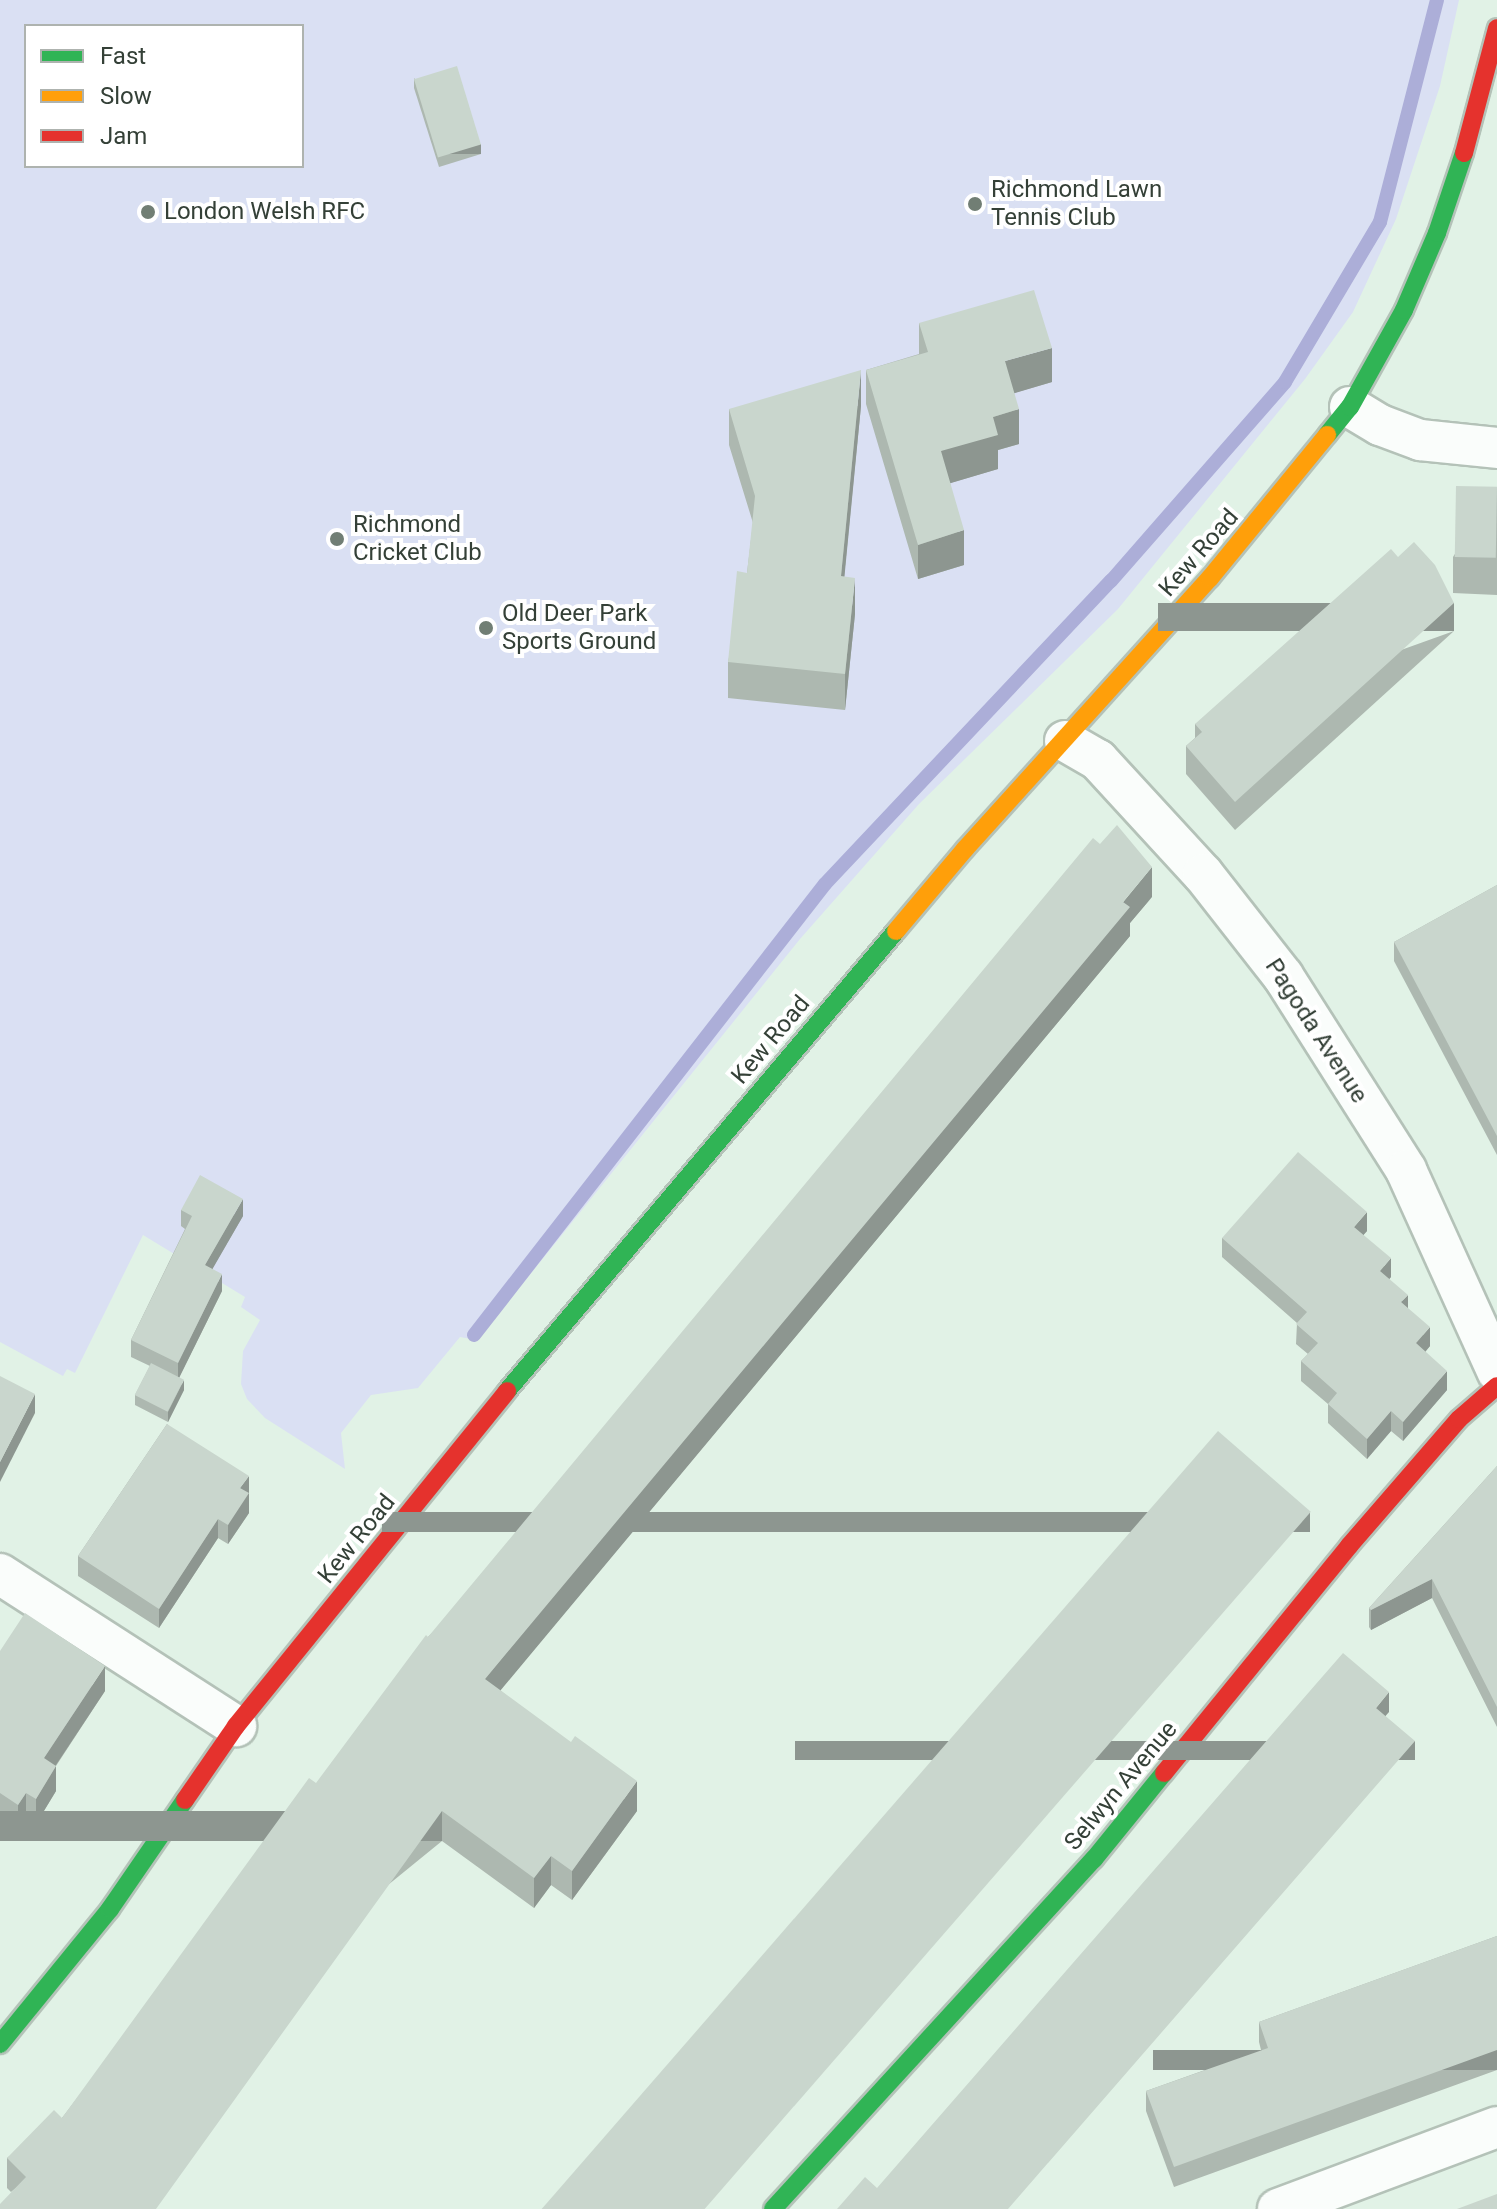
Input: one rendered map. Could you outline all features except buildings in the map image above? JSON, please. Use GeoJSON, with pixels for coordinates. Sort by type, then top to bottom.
{"type":"FeatureCollection","features":[{"type":"Feature","properties":{"kind":"main road","name":"Kew Road"},"geometry":{"type":"LineString","coordinates":[[0,2044],[110,1909],[236,1726],[630,1244],[965,849],[1229,556],[1350,407],[1404,310],[1437,233],[1467,144],[1497,28]]}},
{"type":"Feature","properties":{"kind":"main road","name":"Selwyn Avenue"},"geometry":{"type":"LineString","coordinates":[[773,2209],[1094,1859],[1349,1546],[1459,1419],[1497,1386]]}},
{"type":"Feature","properties":{"kind":"street"},"geometry":{"type":"LineString","coordinates":[[1350,407],[1380,425],[1420,440],[1497,448]]}},
{"type":"Feature","properties":{"kind":"street","name":"Pagoda Avenue"},"geometry":{"type":"LineString","coordinates":[[1065,741],[1098,760],[1203,874],[1283,976],[1406,1170],[1497,1371]]}},
{"type":"Feature","properties":{"kind":"street"},"geometry":{"type":"LineString","coordinates":[[0,1574],[236,1726]]}},
{"type":"Feature","properties":{"kind":"street"},"geometry":{"type":"LineString","coordinates":[[1278,2209],[1497,2127]]}},
{"type":"Feature","properties":{"kind":"shaded area","name":"Old Deer Park Sports Ground"},"geometry":{"type":"Polygon","coordinates":[[[0,0],[1459,0],[1440,86],[1396,219],[1353,312],[1305,379],[1118,609],[919,804],[800,939],[483,1333],[471,1339],[460,1337],[418,1388],[371,1395],[341,1433],[345,1469],[265,1418],[247,1399],[241,1384],[243,1351],[260,1320],[241,1307],[245,1297],[143,1235],[75,1373],[67,1369],[63,1376],[0,1342],[0,0]]]}},
{"type":"Feature","properties":{"kind":"waterway"},"geometry":{"type":"LineString","coordinates":[[474,1335],[825,884],[1111,581],[1285,382],[1380,222],[1437,0]]}},
{"type":"Feature","properties":{"kind":"traffic: fast"},"geometry":{"type":"LineString","coordinates":[[1327,435],[1350,407],[1404,310],[1437,233],[1464,153]]}},
{"type":"Feature","properties":{"kind":"traffic: fast"},"geometry":{"type":"LineString","coordinates":[[507,1391],[896,931]]}},
{"type":"Feature","properties":{"kind":"traffic: fast"},"geometry":{"type":"LineString","coordinates":[[773,2209],[1094,1859],[1164,1773]]}},
{"type":"Feature","properties":{"kind":"traffic: fast"},"geometry":{"type":"LineString","coordinates":[[0,2044],[110,1909],[185,1800]]}},
{"type":"Feature","properties":{"kind":"traffic: slow"},"geometry":{"type":"LineString","coordinates":[[896,931],[965,849],[1210,578],[1327,435]]}},
{"type":"Feature","properties":{"kind":"traffic: jam"},"geometry":{"type":"LineString","coordinates":[[1464,153],[1497,28]]}},
{"type":"Feature","properties":{"kind":"traffic: jam"},"geometry":{"type":"LineString","coordinates":[[1164,1773],[1349,1546],[1459,1419],[1497,1386]]}},
{"type":"Feature","properties":{"kind":"traffic: jam"},"geometry":{"type":"LineString","coordinates":[[185,1800],[236,1726],[507,1391]]}},
{"type":"Feature","properties":{"kind":"place","name":"Richmond Lawn Tennis Club"},"geometry":{"type":"Point","coordinates":[975,204]}},
{"type":"Feature","properties":{"kind":"place","name":"London Welsh RFC"},"geometry":{"type":"Point","coordinates":[148,212]}},
{"type":"Feature","properties":{"kind":"place","name":"Richmond Cricket Club"},"geometry":{"type":"Point","coordinates":[337,539]}},
{"type":"Feature","properties":{"kind":"place","name":"Old Deer Park Sports Ground"},"geometry":{"type":"Point","coordinates":[486,628]}}]}
